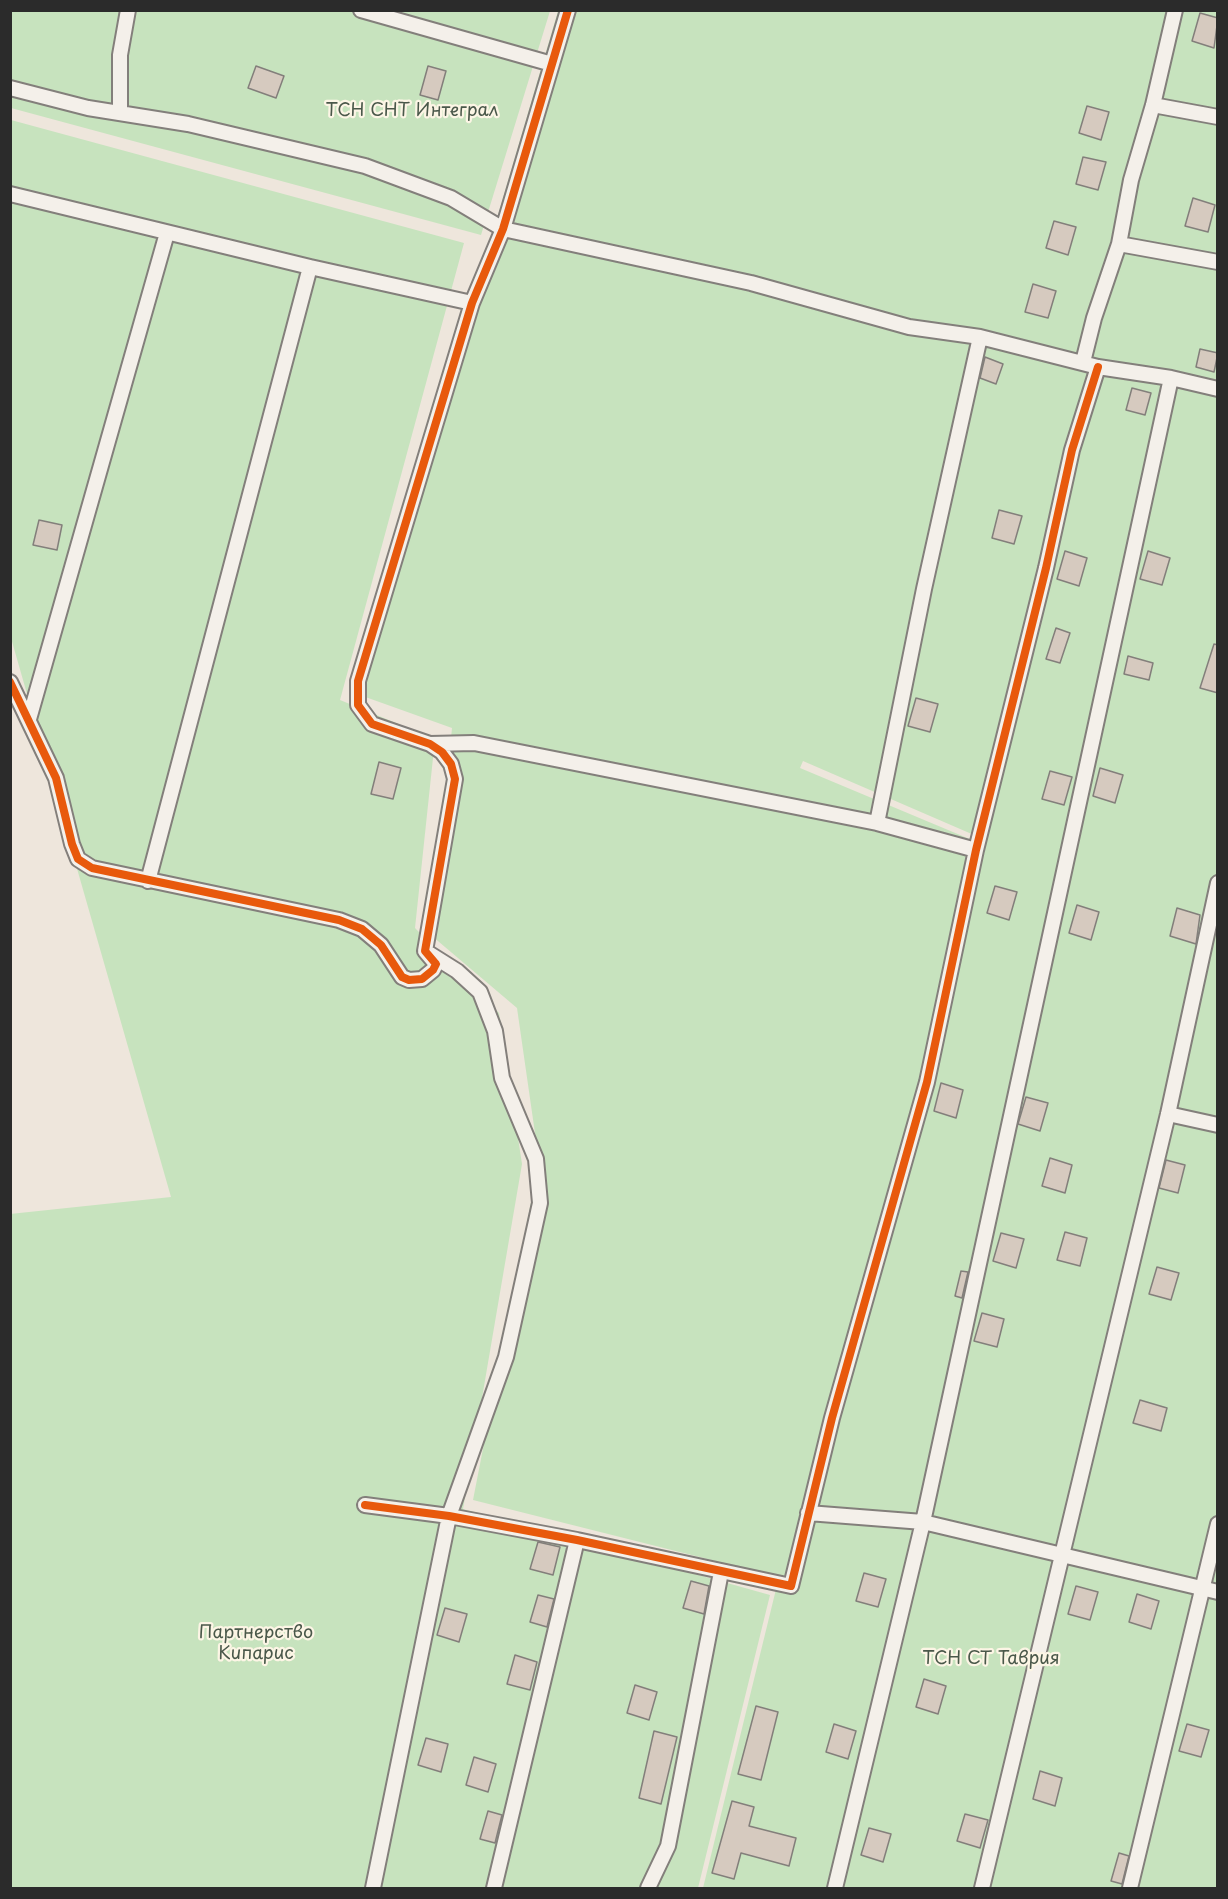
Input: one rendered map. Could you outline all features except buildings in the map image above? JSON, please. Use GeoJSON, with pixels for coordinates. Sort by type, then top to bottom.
{"type":"FeatureCollection","features":[{"type":"Feature","properties":{"kind":"street"},"geometry":{"type":"LineString","coordinates":[[120,113],[120,56],[128,10]]}},
{"type":"Feature","properties":{"kind":"street"},"geometry":{"type":"LineString","coordinates":[[361,10],[552,63]]}},
{"type":"Feature","properties":{"kind":"street"},"geometry":{"type":"LineString","coordinates":[[425,951],[455,778],[451,764],[442,752],[430,744],[372,724],[358,705],[357,693],[472,303],[503,229],[568,10]]}},
{"type":"Feature","properties":{"kind":"street"},"geometry":{"type":"LineString","coordinates":[[1083,362],[1094,318],[1119,244],[1131,180],[1153,105],[1175,10]]}},
{"type":"Feature","properties":{"kind":"street"},"geometry":{"type":"LineString","coordinates":[[10,88],[88,108],[188,124],[365,166],[451,198],[503,229],[751,283],[909,327],[980,337],[1098,367],[1171,378],[1218,389]]}},
{"type":"Feature","properties":{"kind":"street"},"geometry":{"type":"LineString","coordinates":[[1153,105],[1218,117]]}},
{"type":"Feature","properties":{"kind":"street"},"geometry":{"type":"LineString","coordinates":[[10,194],[310,267],[472,303]]}},
{"type":"Feature","properties":{"kind":"street"},"geometry":{"type":"LineString","coordinates":[[29,719],[167,233]]}},
{"type":"Feature","properties":{"kind":"street"},"geometry":{"type":"LineString","coordinates":[[1119,244],[1218,262]]}},
{"type":"Feature","properties":{"kind":"street"},"geometry":{"type":"LineString","coordinates":[[148,881],[310,267]]}},
{"type":"Feature","properties":{"kind":"street"},"geometry":{"type":"LineString","coordinates":[[877,823],[924,589],[980,337]]}},
{"type":"Feature","properties":{"kind":"street"},"geometry":{"type":"LineString","coordinates":[[365,1505],[449,1516],[577,1540],[791,1586],[832,1418],[927,1082],[976,850],[1046,568],[1072,450],[1098,367]]}},
{"type":"Feature","properties":{"kind":"street"},"geometry":{"type":"LineString","coordinates":[[835,1888],[923,1522],[1171,378]]}},
{"type":"Feature","properties":{"kind":"street"},"geometry":{"type":"LineString","coordinates":[[10,682],[56,778],[72,844],[78,859],[92,868],[339,920],[362,929],[381,945],[397,972],[409,980],[422,979],[433,970],[436,964],[425,951]]}},
{"type":"Feature","properties":{"kind":"street"},"geometry":{"type":"LineString","coordinates":[[430,744],[474,743],[877,823],[976,850]]}},
{"type":"Feature","properties":{"kind":"street"},"geometry":{"type":"LineString","coordinates":[[982,1888],[1168,1114],[1218,883]]}},
{"type":"Feature","properties":{"kind":"street"},"geometry":{"type":"LineString","coordinates":[[373,1888],[449,1516],[506,1357],[540,1203],[536,1159],[502,1078],[495,1031],[480,992],[457,971],[425,951]]}},
{"type":"Feature","properties":{"kind":"street"},"geometry":{"type":"LineString","coordinates":[[1168,1114],[1218,1125]]}},
{"type":"Feature","properties":{"kind":"street"},"geometry":{"type":"LineString","coordinates":[[808,1513],[923,1522],[1218,1592]]}},
{"type":"Feature","properties":{"kind":"street"},"geometry":{"type":"LineString","coordinates":[[1131,1888],[1218,1524]]}},
{"type":"Feature","properties":{"kind":"street"},"geometry":{"type":"LineString","coordinates":[[494,1888],[577,1540]]}},
{"type":"Feature","properties":{"kind":"street"},"geometry":{"type":"LineString","coordinates":[[648,1888],[668,1846],[721,1572]]}},
{"type":"Feature","properties":{"kind":"green space","name":"ТСН СНТ Интеграл"},"geometry":{"type":"Polygon","coordinates":[[[10,11],[550,11],[481,235],[11,108],[10,11]]]}},
{"type":"Feature","properties":{"kind":"green space","name":"ТСН СТ Таврия"},"geometry":{"type":"Polygon","coordinates":[[[558,11],[1217,11],[1217,1888],[703,1888],[779,1577],[473,1500],[539,1161],[517,1008],[432,936],[452,728],[357,694],[558,11]],[[803,761],[800,768],[972,840],[974,835],[803,761]]]}},
{"type":"Feature","properties":{"kind":"green space","name":"Партнерство Кипарис"},"geometry":{"type":"Polygon","coordinates":[[[11,120],[464,243],[340,700],[435,739],[415,928],[499,1013],[522,1164],[463,1509],[770,1595],[698,1888],[11,1888],[10,1214],[171,1197],[11,638],[11,120]]]}},
{"type":"Feature","properties":{"kind":"cycle path"},"geometry":{"type":"LineString","coordinates":[[10,682],[56,778],[72,844],[78,859],[92,868],[339,920],[362,929],[381,945],[402,977],[409,980],[422,979],[433,970],[436,964],[425,951],[455,779],[451,764],[442,752],[430,744],[372,724],[358,705],[358,681],[472,303],[503,229],[568,10]]}},
{"type":"Feature","properties":{"kind":"cycle path"},"geometry":{"type":"LineString","coordinates":[[365,1505],[449,1516],[577,1540],[791,1586],[832,1418],[927,1082],[976,850],[1046,568],[1072,450],[1098,367]]}}]}
